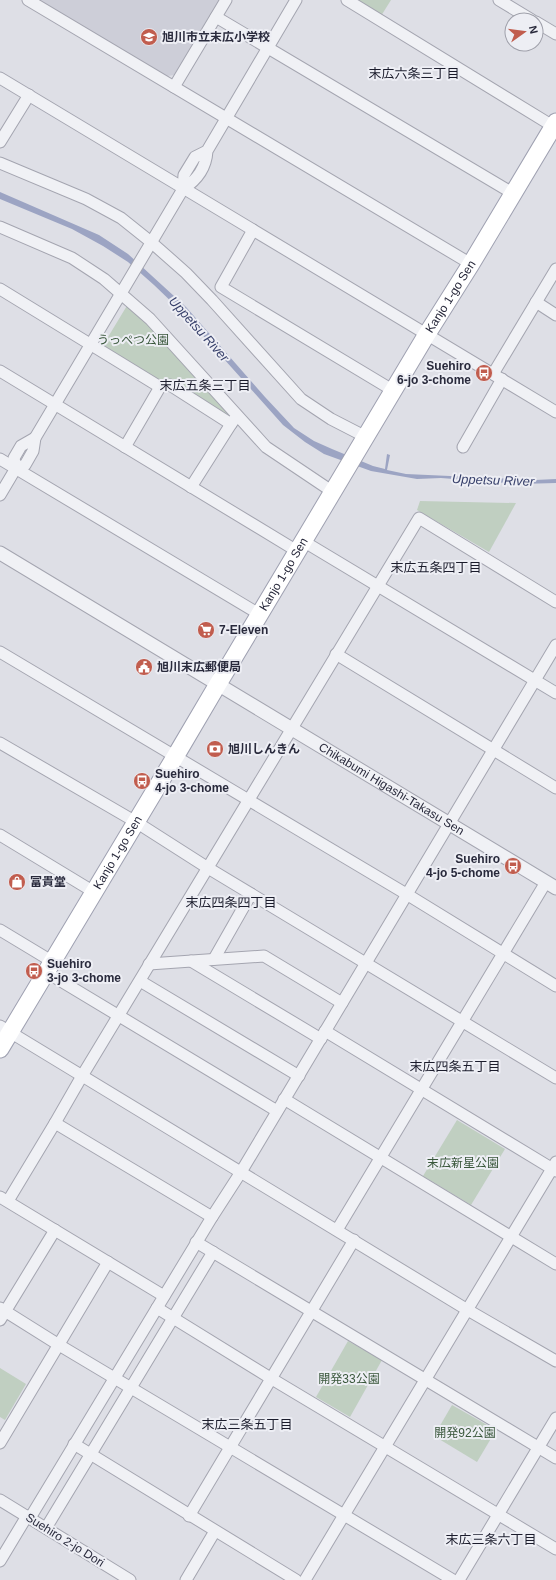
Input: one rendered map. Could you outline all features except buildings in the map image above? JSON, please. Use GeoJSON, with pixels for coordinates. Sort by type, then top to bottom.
{"type":"FeatureCollection","features":[{"type":"Feature","properties":{"kind":"main road","name":"Kanjo 1-go Sen"},"geometry":{"type":"LineString","coordinates":[[0,1049],[5,1029],[49,967],[427,334],[555,125]]}},
{"type":"Feature","properties":{"kind":"street"},"geometry":{"type":"LineString","coordinates":[[28,0],[471,264]]}},
{"type":"Feature","properties":{"kind":"street"},"geometry":{"type":"LineString","coordinates":[[174,87],[226,0]]}},
{"type":"Feature","properties":{"kind":"street"},"geometry":{"type":"LineString","coordinates":[[0,495],[16,468],[25,465],[33,451],[35,438],[54,404],[124,290],[183,188],[194,182],[206,163],[207,151],[296,0]]}},
{"type":"Feature","properties":{"kind":"street"},"geometry":{"type":"LineString","coordinates":[[347,0],[555,125]]}},
{"type":"Feature","properties":{"kind":"street"},"geometry":{"type":"LineString","coordinates":[[499,0],[519,12]]}},
{"type":"Feature","properties":{"kind":"street"},"geometry":{"type":"LineString","coordinates":[[216,17],[514,194]]}},
{"type":"Feature","properties":{"kind":"street"},"geometry":{"type":"LineString","coordinates":[[544,27],[556,34]]}},
{"type":"Feature","properties":{"kind":"street"},"geometry":{"type":"LineString","coordinates":[[0,78],[556,412]]}},
{"type":"Feature","properties":{"kind":"street"},"geometry":{"type":"LineString","coordinates":[[0,142],[29,95]]}},
{"type":"Feature","properties":{"kind":"street"},"geometry":{"type":"LineString","coordinates":[[0,163],[86,199],[121,218],[149,246],[186,273],[300,399],[363,441]]}},
{"type":"Feature","properties":{"kind":"street"},"geometry":{"type":"LineString","coordinates":[[0,227],[72,258],[124,290],[150,318],[234,420],[266,447],[337,485]]}},
{"type":"Feature","properties":{"kind":"street"},"geometry":{"type":"LineString","coordinates":[[212,300],[253,230]]}},
{"type":"Feature","properties":{"kind":"street"},"geometry":{"type":"LineString","coordinates":[[463,447],[536,302],[556,269]]}},
{"type":"Feature","properties":{"kind":"street"},"geometry":{"type":"LineString","coordinates":[[221,287],[394,391]]}},
{"type":"Feature","properties":{"kind":"street"},"geometry":{"type":"LineString","coordinates":[[0,288],[160,387],[170,385],[234,420]]}},
{"type":"Feature","properties":{"kind":"street"},"geometry":{"type":"LineString","coordinates":[[536,302],[556,315]]}},
{"type":"Feature","properties":{"kind":"street"},"geometry":{"type":"LineString","coordinates":[[0,371],[191,487],[378,586],[556,694]]}},
{"type":"Feature","properties":{"kind":"street"},"geometry":{"type":"LineString","coordinates":[[125,447],[160,387]]}},
{"type":"Feature","properties":{"kind":"street"},"geometry":{"type":"LineString","coordinates":[[191,487],[234,420]]}},
{"type":"Feature","properties":{"kind":"street"},"geometry":{"type":"LineString","coordinates":[[0,459],[259,614]]}},
{"type":"Feature","properties":{"kind":"street"},"geometry":{"type":"LineString","coordinates":[[164,1296],[2,1199],[55,1123],[149,964],[419,518],[556,602]]}},
{"type":"Feature","properties":{"kind":"street","name":"Chikabumi Higashi-Takasu Sen"},"geometry":{"type":"LineString","coordinates":[[0,553],[551,885]]}},
{"type":"Feature","properties":{"kind":"street"},"geometry":{"type":"LineString","coordinates":[[0,1561],[74,1444],[196,1242],[241,1172],[556,646]]}},
{"type":"Feature","properties":{"kind":"street"},"geometry":{"type":"LineString","coordinates":[[0,652],[408,895],[556,986]]}},
{"type":"Feature","properties":{"kind":"street"},"geometry":{"type":"LineString","coordinates":[[336,654],[556,788]]}},
{"type":"Feature","properties":{"kind":"street"},"geometry":{"type":"LineString","coordinates":[[0,742],[136,822],[208,868],[556,1078]]}},
{"type":"Feature","properties":{"kind":"street"},"geometry":{"type":"LineString","coordinates":[[0,835],[94,892]]}},
{"type":"Feature","properties":{"kind":"street"},"geometry":{"type":"LineString","coordinates":[[337,1230],[503,954],[551,885]]}},
{"type":"Feature","properties":{"kind":"street"},"geometry":{"type":"LineString","coordinates":[[214,959],[251,894]]}},
{"type":"Feature","properties":{"kind":"street"},"geometry":{"type":"LineString","coordinates":[[0,930],[118,1016],[277,1111]]}},
{"type":"Feature","properties":{"kind":"street"},"geometry":{"type":"LineString","coordinates":[[149,964],[264,956],[342,1003]]}},
{"type":"Feature","properties":{"kind":"street"},"geometry":{"type":"LineString","coordinates":[[191,961],[422,1090],[555,1167],[466,1309],[305,1580]]}},
{"type":"Feature","properties":{"kind":"street"},"geometry":{"type":"LineString","coordinates":[[140,981],[298,1076]]}},
{"type":"Feature","properties":{"kind":"street"},"geometry":{"type":"LineString","coordinates":[[5,1029],[466,1309],[556,1361]]}},
{"type":"Feature","properties":{"kind":"street"},"geometry":{"type":"LineString","coordinates":[[284,1099],[556,1264]]}},
{"type":"Feature","properties":{"kind":"street"},"geometry":{"type":"LineString","coordinates":[[55,1123],[212,1217]]}},
{"type":"Feature","properties":{"kind":"street"},"geometry":{"type":"LineString","coordinates":[[54,1230],[2,1313],[230,1446],[453,1580]]}},
{"type":"Feature","properties":{"kind":"street"},"geometry":{"type":"LineString","coordinates":[[189,1516],[354,1240]]}},
{"type":"Feature","properties":{"kind":"street"},"geometry":{"type":"LineString","coordinates":[[196,1242],[556,1458]]}},
{"type":"Feature","properties":{"kind":"street"},"geometry":{"type":"LineString","coordinates":[[46,1528],[172,1318],[214,1252]]}},
{"type":"Feature","properties":{"kind":"street"},"geometry":{"type":"LineString","coordinates":[[0,1443],[108,1262]]}},
{"type":"Feature","properties":{"kind":"street"},"geometry":{"type":"LineString","coordinates":[[157,1308],[272,1379],[556,1549]]}},
{"type":"Feature","properties":{"kind":"street"},"geometry":{"type":"LineString","coordinates":[[459,1580],[556,1418]]}},
{"type":"Feature","properties":{"kind":"street"},"geometry":{"type":"LineString","coordinates":[[74,1444],[215,1532],[296,1580]]}},
{"type":"Feature","properties":{"kind":"street","name":"Suehiro 2-jo Dori"},"geometry":{"type":"LineString","coordinates":[[0,1500],[130,1580]]}},
{"type":"Feature","properties":{"kind":"street"},"geometry":{"type":"LineString","coordinates":[[186,1580],[215,1532]]}},
{"type":"Feature","properties":{"kind":"shaded area","name":"旭川市立末広小学校"},"geometry":{"type":"Polygon","coordinates":[[[37,0],[220,0],[175,75],[167,76],[37,0]]]}},
{"type":"Feature","properties":{"kind":"green space"},"geometry":{"type":"Polygon","coordinates":[[[354,0],[391,0],[381,16],[354,0]]]}},
{"type":"Feature","properties":{"kind":"green space","name":"うっぺつ公園"},"geometry":{"type":"Polygon","coordinates":[[[128,304],[150,324],[230,413],[227,416],[174,380],[155,381],[102,347],[128,304]]]}},
{"type":"Feature","properties":{"kind":"green space"},"geometry":{"type":"Polygon","coordinates":[[[420,501],[516,503],[489,552],[417,510],[420,501]]]}},
{"type":"Feature","properties":{"kind":"green space","name":"末広新星公園"},"geometry":{"type":"Polygon","coordinates":[[[457,1120],[505,1149],[471,1205],[423,1176],[457,1120]]]}},
{"type":"Feature","properties":{"kind":"green space","name":"開発33公園"},"geometry":{"type":"Polygon","coordinates":[[[348,1341],[382,1360],[350,1417],[316,1397],[348,1341]]]}},
{"type":"Feature","properties":{"kind":"green space"},"geometry":{"type":"Polygon","coordinates":[[[0,1368],[26,1384],[5,1420],[0,1417],[0,1368]]]}},
{"type":"Feature","properties":{"kind":"green space","name":"開発92公園"},"geometry":{"type":"Polygon","coordinates":[[[452,1405],[496,1430],[477,1462],[434,1436],[452,1405]]]}},
{"type":"Feature","properties":{"kind":"water","name":"Uppetsu River"},"geometry":{"type":"Polygon","coordinates":[[[0,192],[99,235],[128,254],[186,307],[294,428],[314,441],[373,466],[385,469],[387,454],[390,455],[387,470],[406,474],[535,480],[556,479],[556,483],[520,484],[441,478],[417,479],[371,471],[324,454],[283,425],[180,310],[128,262],[72,229],[0,199],[0,192]]]}},
{"type":"Feature","properties":{"kind":"place","name":"旭川市立末広小学校"},"geometry":{"type":"Point","coordinates":[149,37]}},
{"type":"Feature","properties":{"kind":"place","name":"Suehiro 6-jo 3-chome"},"geometry":{"type":"Point","coordinates":[484,373]}},
{"type":"Feature","properties":{"kind":"place","name":"7-Eleven"},"geometry":{"type":"Point","coordinates":[206,630]}},
{"type":"Feature","properties":{"kind":"place","name":"旭川末広郵便局"},"geometry":{"type":"Point","coordinates":[144,667]}},
{"type":"Feature","properties":{"kind":"place","name":"旭川しんきん"},"geometry":{"type":"Point","coordinates":[215,749]}},
{"type":"Feature","properties":{"kind":"place","name":"Suehiro 4-jo 3-chome"},"geometry":{"type":"Point","coordinates":[142,781]}},
{"type":"Feature","properties":{"kind":"place","name":"Suehiro 4-jo 5-chome"},"geometry":{"type":"Point","coordinates":[513,866]}},
{"type":"Feature","properties":{"kind":"place","name":"富貴堂"},"geometry":{"type":"Point","coordinates":[17,882]}},
{"type":"Feature","properties":{"kind":"place","name":"Suehiro 3-jo 3-chome"},"geometry":{"type":"Point","coordinates":[34,971]}},
{"type":"Feature","properties":{"kind":"district","name":"末広六条三丁目"},"geometry":{"type":"Point","coordinates":[414,73]}},
{"type":"Feature","properties":{"kind":"district","name":"末広五条三丁目"},"geometry":{"type":"Point","coordinates":[205,385]}},
{"type":"Feature","properties":{"kind":"district","name":"末広五条四丁目"},"geometry":{"type":"Point","coordinates":[436,567]}},
{"type":"Feature","properties":{"kind":"district","name":"末広四条四丁目"},"geometry":{"type":"Point","coordinates":[231,902]}},
{"type":"Feature","properties":{"kind":"district","name":"末広四条五丁目"},"geometry":{"type":"Point","coordinates":[455,1066]}},
{"type":"Feature","properties":{"kind":"district","name":"末広三条五丁目"},"geometry":{"type":"Point","coordinates":[247,1424]}},
{"type":"Feature","properties":{"kind":"district","name":"末広三条六丁目"},"geometry":{"type":"Point","coordinates":[491,1539]}}]}
